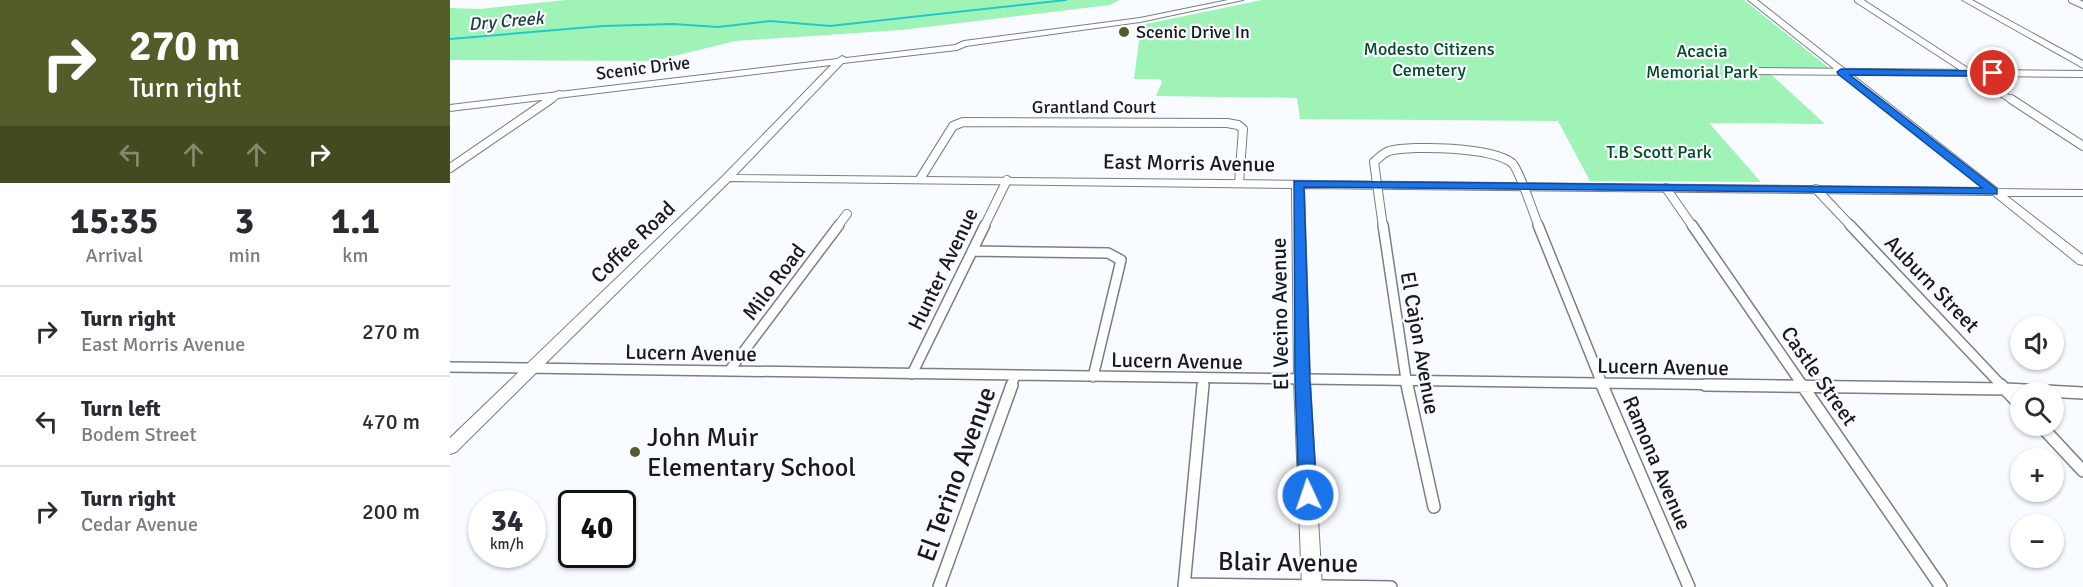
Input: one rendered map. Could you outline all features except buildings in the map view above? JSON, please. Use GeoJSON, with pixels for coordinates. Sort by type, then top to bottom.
{"type":"FeatureCollection","features":[{"type":"Feature","properties":{"kind":"street","name":"Scenic Drive"},"geometry":{"type":"LineString","coordinates":[[450,108],[957,47],[964,44],[1127,22],[1239,0]]}},
{"type":"Feature","properties":{"kind":"street"},"geometry":{"type":"LineString","coordinates":[[1752,0],[2083,261]]}},
{"type":"Feature","properties":{"kind":"street"},"geometry":{"type":"LineString","coordinates":[[1858,0],[2083,146]]}},
{"type":"Feature","properties":{"kind":"street"},"geometry":{"type":"LineString","coordinates":[[1966,0],[2083,64]]}},
{"type":"Feature","properties":{"kind":"street"},"geometry":{"type":"LineString","coordinates":[[2072,0],[2083,5]]}},
{"type":"Feature","properties":{"kind":"street","name":"Coffee Road"},"geometry":{"type":"LineString","coordinates":[[450,448],[727,178],[839,60]]}},
{"type":"Feature","properties":{"kind":"street"},"geometry":{"type":"LineString","coordinates":[[695,78],[704,80],[800,69],[814,71],[824,76]]}},
{"type":"Feature","properties":{"kind":"street"},"geometry":{"type":"LineString","coordinates":[[1754,71],[2083,74]]}},
{"type":"Feature","properties":{"kind":"street"},"geometry":{"type":"LineString","coordinates":[[450,168],[560,94]]}},
{"type":"Feature","properties":{"kind":"street","name":"Grantland Court"},"geometry":{"type":"LineString","coordinates":[[920,179],[953,126],[963,122],[1227,123],[1238,125],[1243,129],[1239,183]]}},
{"type":"Feature","properties":{"kind":"street","name":"El Cajon Avenue"},"geometry":{"type":"LineString","coordinates":[[1434,507],[1406,382],[1376,185],[1374,167],[1376,158],[1386,152],[1402,149],[1478,150],[1497,154],[1514,164],[1523,186]]}},
{"type":"Feature","properties":{"kind":"street","name":"East Morris Avenue"},"geometry":{"type":"LineString","coordinates":[[727,178],[2083,192]]}},
{"type":"Feature","properties":{"kind":"street","name":"Hunter Avenue"},"geometry":{"type":"LineString","coordinates":[[912,374],[1007,180]]}},
{"type":"Feature","properties":{"kind":"street","name":"El Vecino Avenue"},"geometry":{"type":"LineString","coordinates":[[1298,183],[1302,381],[1312,586]]}},
{"type":"Feature","properties":{"kind":"street","name":"Ramona Avenue"},"geometry":{"type":"LineString","coordinates":[[1523,186],[1602,385],[1689,587]]}},
{"type":"Feature","properties":{"kind":"street","name":"Castle Street"},"geometry":{"type":"LineString","coordinates":[[1666,188],[1941,587]]}},
{"type":"Feature","properties":{"kind":"street","name":"Auburn Street"},"geometry":{"type":"LineString","coordinates":[[1816,189],[2010,394]]}},
{"type":"Feature","properties":{"kind":"street","name":"Milo Road"},"geometry":{"type":"LineString","coordinates":[[729,371],[847,214]]}},
{"type":"Feature","properties":{"kind":"street"},"geometry":{"type":"LineString","coordinates":[[972,251],[1108,253],[1121,260],[1093,377]]}},
{"type":"Feature","properties":{"kind":"street","name":"Lucern Avenue"},"geometry":{"type":"LineString","coordinates":[[450,367],[1302,381],[2006,389],[2083,393]]}},
{"type":"Feature","properties":{"kind":"street","name":"El Terino Avenue"},"geometry":{"type":"LineString","coordinates":[[939,587],[1015,376]]}},
{"type":"Feature","properties":{"kind":"street"},"geometry":{"type":"LineString","coordinates":[[1184,586],[1204,379]]}},
{"type":"Feature","properties":{"kind":"street"},"geometry":{"type":"LineString","coordinates":[[2050,436],[2083,471]]}},
{"type":"Feature","properties":{"kind":"street","name":"Blair Avenue"},"geometry":{"type":"LineString","coordinates":[[1184,586],[1391,587]]}},
{"type":"Feature","properties":{"kind":"green space"},"geometry":{"type":"Polygon","coordinates":[[[566,0],[1119,0],[1110,5],[902,30],[735,41],[654,61],[450,60],[450,8],[480,9],[566,0]]]}},
{"type":"Feature","properties":{"kind":"green space"},"geometry":{"type":"Polygon","coordinates":[[[1262,0],[1744,0],[1829,68],[1764,68],[1825,124],[1709,123],[1761,182],[1590,181],[1558,121],[1300,119],[1297,98],[1156,96],[1162,82],[1160,79],[1134,79],[1141,25],[1262,0]]]}},
{"type":"Feature","properties":{"kind":"waterway","name":"Dry Creek"},"geometry":{"type":"LineString","coordinates":[[450,39],[603,26],[673,24],[718,27],[770,21],[830,26],[1066,0]]}},
{"type":"Feature","properties":{"kind":"place","name":"Scenic Drive In"},"geometry":{"type":"Point","coordinates":[1124,32]}},
{"type":"Feature","properties":{"kind":"place","name":"John Muir Elementary School"},"geometry":{"type":"Point","coordinates":[635,452]}},
{"type":"Feature","properties":{"kind":"route"},"geometry":{"type":"LineString","coordinates":[[1308,495],[1302,381],[1298,183],[1993,191],[1841,72],[1993,73]]}},
{"type":"Feature","properties":{"kind":"park label","name":"Modesto Citizens Cemetery"},"geometry":{"type":"Point","coordinates":[1429,59]}},
{"type":"Feature","properties":{"kind":"park label","name":"Acacia Memorial Park"},"geometry":{"type":"Point","coordinates":[1702,61]}},
{"type":"Feature","properties":{"kind":"park label","name":"T.B Scott Park"},"geometry":{"type":"Point","coordinates":[1659,152]}}]}
